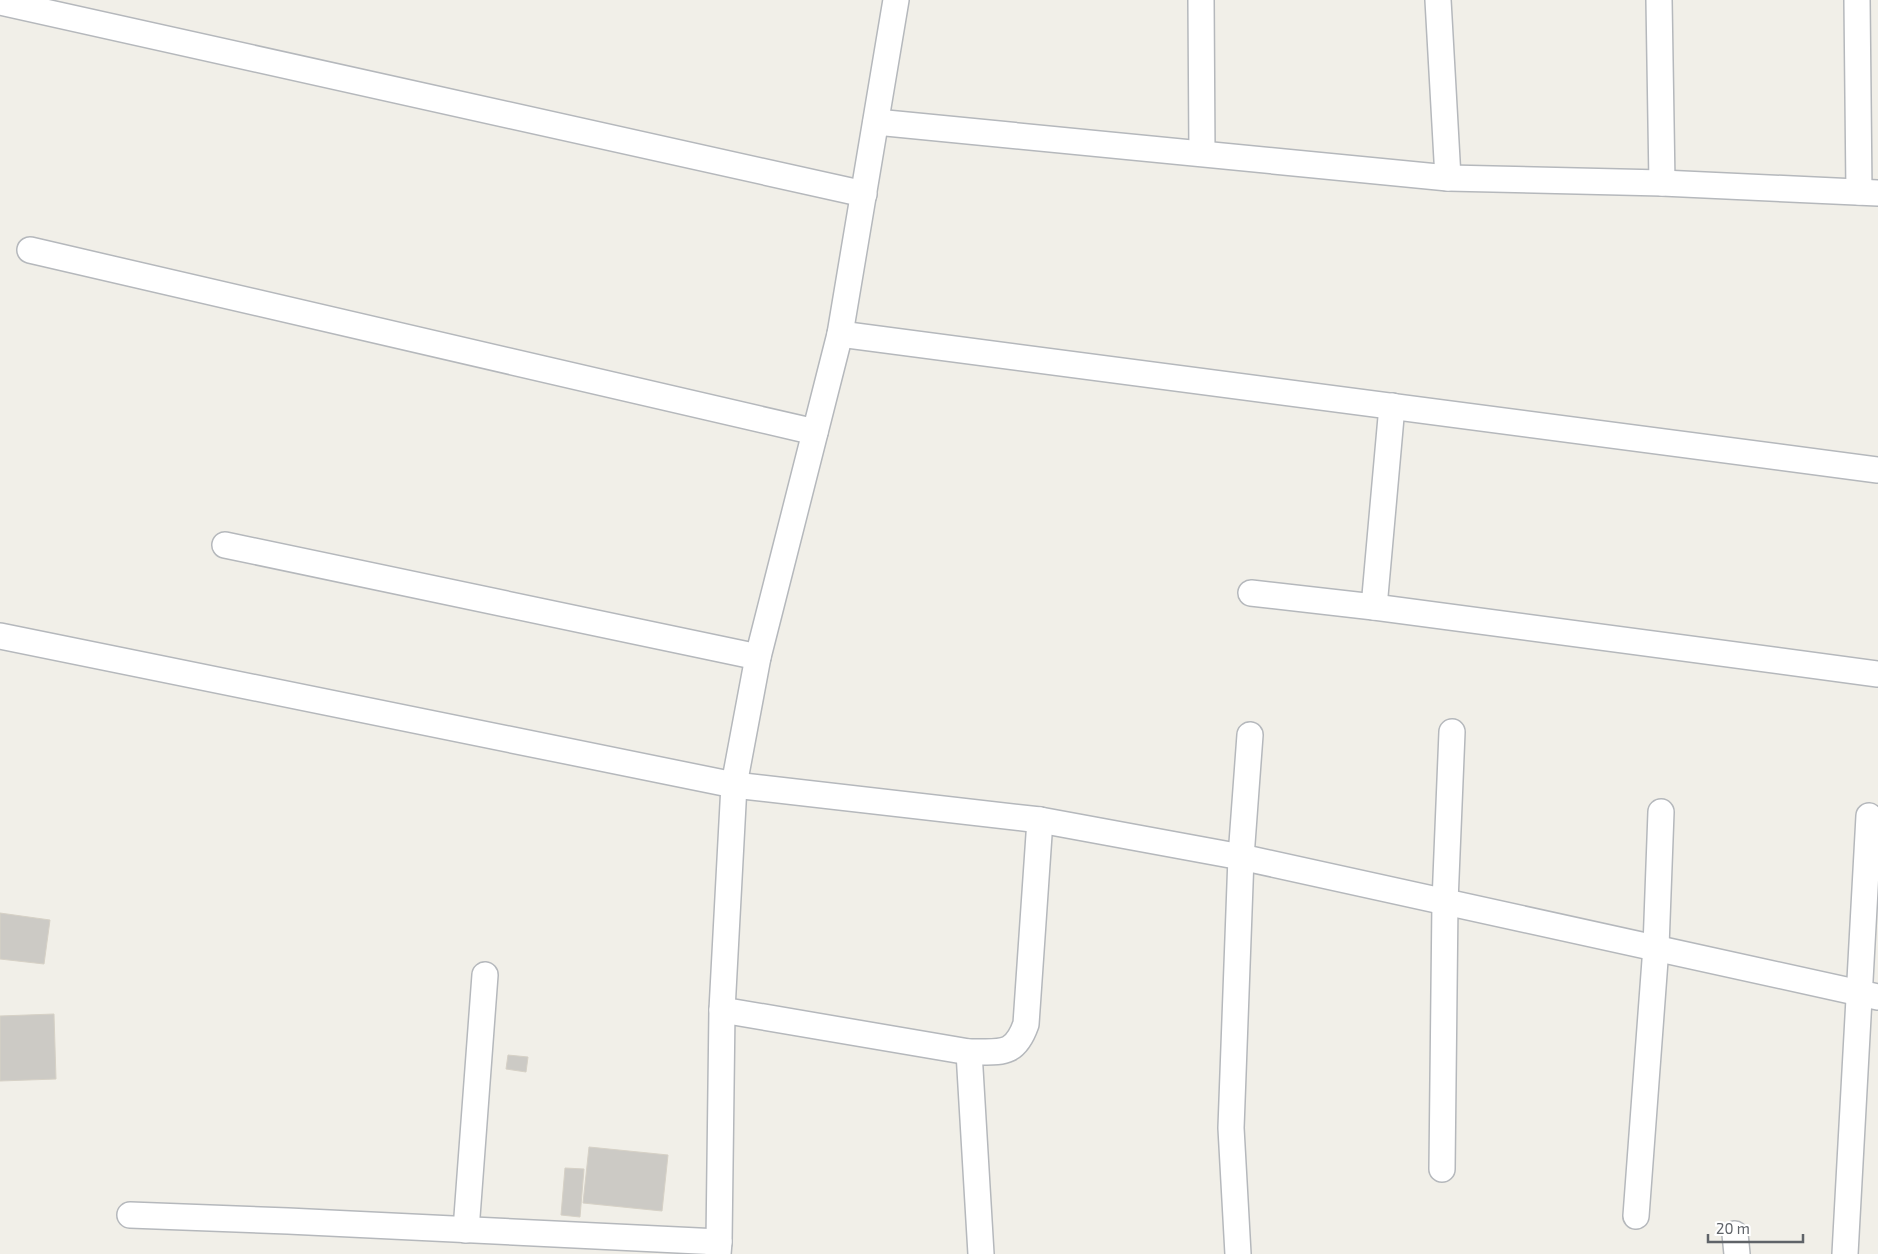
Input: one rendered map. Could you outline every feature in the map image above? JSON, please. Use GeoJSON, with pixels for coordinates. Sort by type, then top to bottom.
{"type":"FeatureCollection","features":[{"type":"Feature","properties":{"kind":"street"},"geometry":{"type":"LineString","coordinates":[[130,1215],[466,1230],[718,1248],[722,1010],[734,785],[758,657],[840,334],[896,0]]}},
{"type":"Feature","properties":{"kind":"street"},"geometry":{"type":"LineString","coordinates":[[1201,0],[1202,154]]}},
{"type":"Feature","properties":{"kind":"street"},"geometry":{"type":"LineString","coordinates":[[1438,0],[1448,178]]}},
{"type":"Feature","properties":{"kind":"street"},"geometry":{"type":"LineString","coordinates":[[1659,0],[1662,183]]}},
{"type":"Feature","properties":{"kind":"street"},"geometry":{"type":"LineString","coordinates":[[876,122],[1448,178],[1662,183],[1869,193],[1857,0]]}},
{"type":"Feature","properties":{"kind":"street"},"geometry":{"type":"LineString","coordinates":[[0,2],[864,194]]}},
{"type":"Feature","properties":{"kind":"street"},"geometry":{"type":"LineString","coordinates":[[30,250],[815,432]]}},
{"type":"Feature","properties":{"kind":"street"},"geometry":{"type":"LineString","coordinates":[[840,334],[1878,470]]}},
{"type":"Feature","properties":{"kind":"street"},"geometry":{"type":"LineString","coordinates":[[1374,606],[1392,406]]}},
{"type":"Feature","properties":{"kind":"street"},"geometry":{"type":"LineString","coordinates":[[225,545],[758,657]]}},
{"type":"Feature","properties":{"kind":"street"},"geometry":{"type":"LineString","coordinates":[[1251,593],[1374,606],[1878,674]]}},
{"type":"Feature","properties":{"kind":"street"},"geometry":{"type":"LineString","coordinates":[[0,636],[734,785],[1040,820],[1241,857],[1869,995]]}},
{"type":"Feature","properties":{"kind":"street"},"geometry":{"type":"LineString","coordinates":[[1442,1170],[1446,902],[1452,732]]}},
{"type":"Feature","properties":{"kind":"street"},"geometry":{"type":"LineString","coordinates":[[1238,1254],[1232,1128],[1241,857],[1250,735]]}},
{"type":"Feature","properties":{"kind":"street"},"geometry":{"type":"LineString","coordinates":[[1636,1216],[1656,947],[1661,812]]}},
{"type":"Feature","properties":{"kind":"street"},"geometry":{"type":"LineString","coordinates":[[1845,1254],[1869,995],[1869,816]]}},
{"type":"Feature","properties":{"kind":"street"},"geometry":{"type":"LineString","coordinates":[[722,1010],[969,1052],[1005,1050],[1016,1045],[1022,1036],[1026,1024],[1040,820]]}},
{"type":"Feature","properties":{"kind":"street"},"geometry":{"type":"LineString","coordinates":[[466,1230],[486,975]]}},
{"type":"Feature","properties":{"kind":"street"},"geometry":{"type":"LineString","coordinates":[[969,1052],[981,1254]]}},
{"type":"Feature","properties":{"kind":"building"},"geometry":{"type":"Polygon","coordinates":[[[0,913],[50,920],[44,964],[0,959],[0,913]]]}},
{"type":"Feature","properties":{"kind":"building"},"geometry":{"type":"Polygon","coordinates":[[[54,1014],[56,1079],[0,1081],[0,1016],[54,1014]]]}},
{"type":"Feature","properties":{"kind":"building"},"geometry":{"type":"Polygon","coordinates":[[[508,1055],[528,1057],[526,1072],[506,1069],[508,1055]]]}},
{"type":"Feature","properties":{"kind":"building"},"geometry":{"type":"Polygon","coordinates":[[[589,1147],[668,1155],[662,1211],[583,1203],[589,1147]]]}},
{"type":"Feature","properties":{"kind":"building"},"geometry":{"type":"Polygon","coordinates":[[[565,1168],[584,1169],[580,1217],[561,1215],[565,1168]]]}}]}
